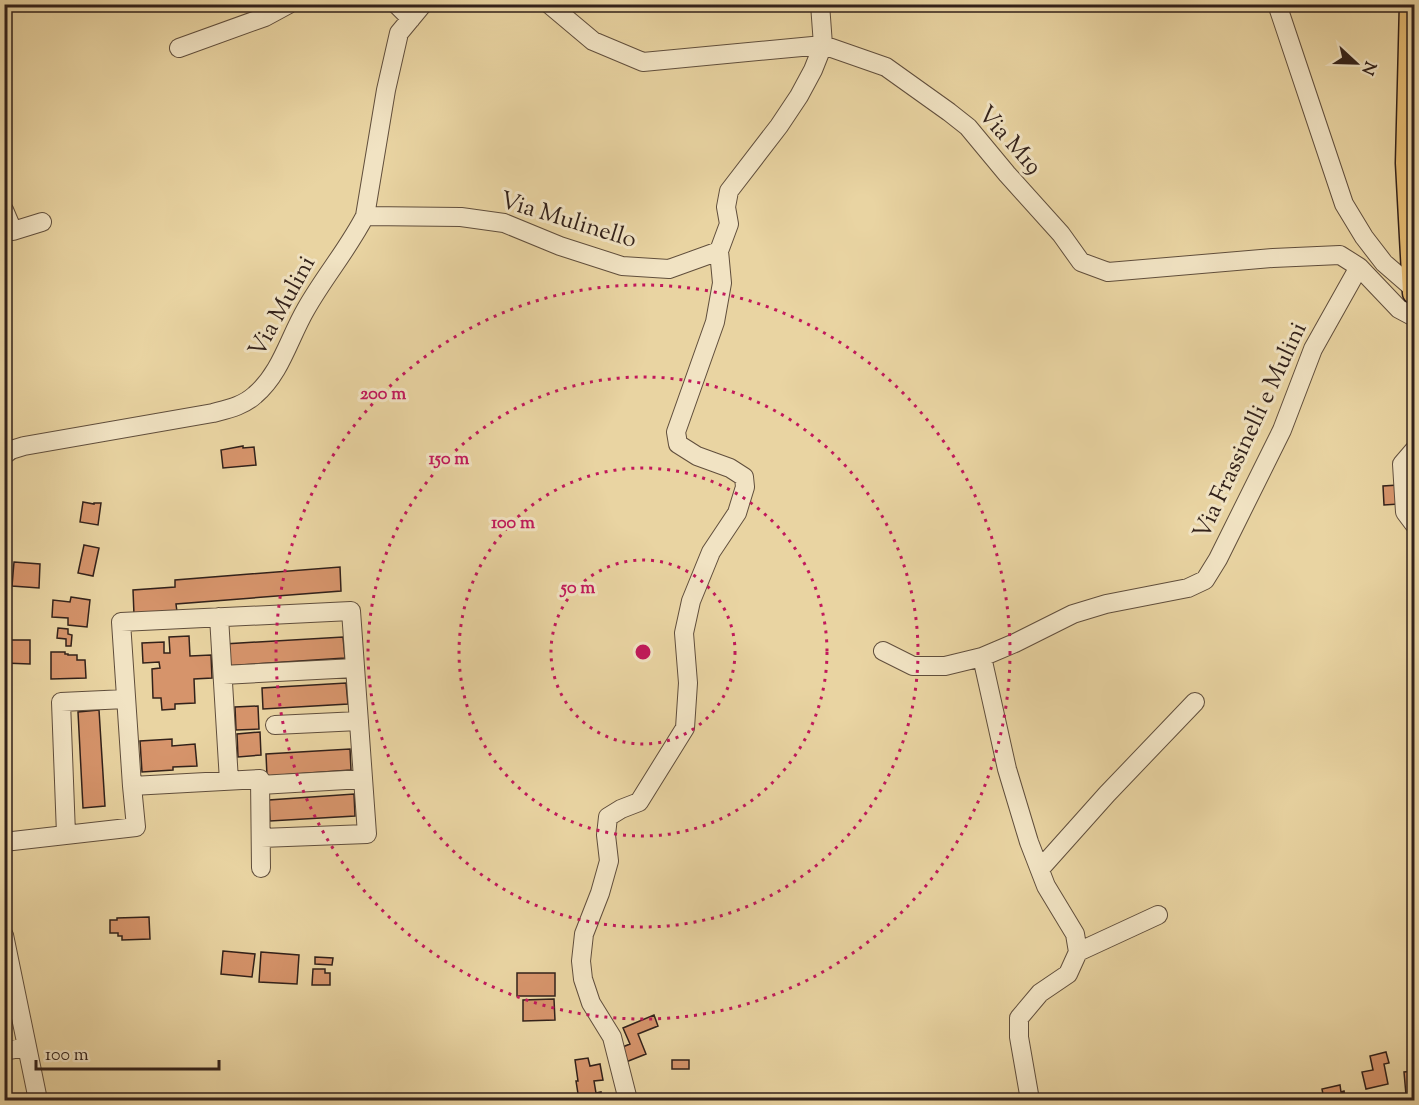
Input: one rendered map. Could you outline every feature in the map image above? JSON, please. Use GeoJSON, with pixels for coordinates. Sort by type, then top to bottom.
{"type":"FeatureCollection","features":[{"type":"Feature","properties":{"kind":"main road"},"geometry":{"type":"LineString","coordinates":[[1411,4],[1412,70],[1407,163],[1414,291]]}},
{"type":"Feature","properties":{"kind":"street"},"geometry":{"type":"LineString","coordinates":[[179,48],[265,17],[289,4]]}},
{"type":"Feature","properties":{"kind":"street"},"geometry":{"type":"LineString","coordinates":[[396,4],[417,12]]}},
{"type":"Feature","properties":{"kind":"street","name":"Via M19"},"geometry":{"type":"LineString","coordinates":[[549,4],[593,41],[643,62],[823,45],[886,67],[968,127],[1061,234],[1081,262],[1108,272],[1273,258],[1340,255],[1359,267],[1399,309],[1414,317]]}},
{"type":"Feature","properties":{"kind":"street"},"geometry":{"type":"LineString","coordinates":[[628,1101],[612,1037],[591,1003],[584,979],[581,961],[584,934],[600,893],[609,861],[606,835],[608,817],[639,802],[685,728],[688,683],[684,633],[691,601],[711,552],[737,513],[745,487],[744,477],[730,468],[697,456],[678,444],[675,432],[715,321],[722,283],[719,251],[729,224],[726,207],[729,191],[779,126],[813,70],[823,45],[820,4]]}},
{"type":"Feature","properties":{"kind":"street"},"geometry":{"type":"LineString","coordinates":[[1277,4],[1344,204],[1364,237],[1384,263],[1414,291]]}},
{"type":"Feature","properties":{"kind":"street","name":"Via Mulini"},"geometry":{"type":"LineString","coordinates":[[7,450],[213,413],[238,406],[254,396],[269,381],[279,366],[305,310],[365,216],[386,90],[399,33],[417,12]]}},
{"type":"Feature","properties":{"kind":"street"},"geometry":{"type":"LineString","coordinates":[[4,210],[13,231],[42,222]]}},
{"type":"Feature","properties":{"kind":"street","name":"Via Mulinello"},"geometry":{"type":"LineString","coordinates":[[365,216],[461,217],[504,223],[560,246],[622,266],[669,269],[719,251]]}},
{"type":"Feature","properties":{"kind":"street"},"geometry":{"type":"LineString","coordinates":[[1384,263],[1412,250]]}},
{"type":"Feature","properties":{"kind":"street","name":"Via Frassinelli e Mulini"},"geometry":{"type":"LineString","coordinates":[[883,651],[913,666],[945,666],[982,657],[1073,615],[1106,604],[1188,588],[1205,580],[1218,559],[1282,430],[1313,350],[1359,267]]}},
{"type":"Feature","properties":{"kind":"street"},"geometry":{"type":"LineString","coordinates":[[1414,450],[1402,464],[1405,512],[1414,524]]}},
{"type":"Feature","properties":{"kind":"street"},"geometry":{"type":"LineString","coordinates":[[4,842],[136,826],[120,622],[351,611],[367,834],[261,838]]}},
{"type":"Feature","properties":{"kind":"street"},"geometry":{"type":"LineString","coordinates":[[219,617],[229,781]]}},
{"type":"Feature","properties":{"kind":"street"},"geometry":{"type":"LineString","coordinates":[[982,657],[1007,769],[1029,842],[1046,886],[1075,934],[1078,952],[1068,974],[1040,993],[1020,1018],[1019,1037],[1030,1101]]}},
{"type":"Feature","properties":{"kind":"street"},"geometry":{"type":"LineString","coordinates":[[222,675],[355,668]]}},
{"type":"Feature","properties":{"kind":"street"},"geometry":{"type":"LineString","coordinates":[[66,834],[61,702],[126,699]]}},
{"type":"Feature","properties":{"kind":"street"},"geometry":{"type":"LineString","coordinates":[[1040,869],[1107,794],[1195,702]]}},
{"type":"Feature","properties":{"kind":"street"},"geometry":{"type":"LineString","coordinates":[[275,725],[359,722]]}},
{"type":"Feature","properties":{"kind":"street"},"geometry":{"type":"LineString","coordinates":[[132,786],[260,779],[261,868]]}},
{"type":"Feature","properties":{"kind":"street"},"geometry":{"type":"LineString","coordinates":[[260,785],[363,779]]}},
{"type":"Feature","properties":{"kind":"street"},"geometry":{"type":"LineString","coordinates":[[1078,952],[1158,915]]}},
{"type":"Feature","properties":{"kind":"street"},"geometry":{"type":"LineString","coordinates":[[4,935],[38,1101]]}},
{"type":"Feature","properties":{"kind":"street"},"geometry":{"type":"LineString","coordinates":[[4,1051],[27,1047]]}},
{"type":"Feature","properties":{"kind":"building"},"geometry":{"type":"Polygon","coordinates":[[[243,446],[243,448],[254,447],[256,465],[223,468],[221,450],[243,446]]]}},
{"type":"Feature","properties":{"kind":"building"},"geometry":{"type":"Polygon","coordinates":[[[1414,484],[1414,503],[1384,505],[1383,486],[1414,484]]]}},
{"type":"Feature","properties":{"kind":"building"},"geometry":{"type":"Polygon","coordinates":[[[83,502],[101,503],[98,525],[80,522],[83,502]]]}},
{"type":"Feature","properties":{"kind":"building"},"geometry":{"type":"Polygon","coordinates":[[[84,545],[99,548],[93,576],[78,573],[84,545]]]}},
{"type":"Feature","properties":{"kind":"building"},"geometry":{"type":"Polygon","coordinates":[[[14,562],[40,564],[39,588],[12,586],[14,562]]]}},
{"type":"Feature","properties":{"kind":"building"},"geometry":{"type":"Polygon","coordinates":[[[340,567],[341,591],[176,604],[177,612],[134,615],[133,590],[175,587],[175,580],[340,567]]]}},
{"type":"Feature","properties":{"kind":"building"},"geometry":{"type":"Polygon","coordinates":[[[71,597],[90,600],[87,627],[68,625],[68,618],[52,617],[53,600],[70,602],[71,597]]]}},
{"type":"Feature","properties":{"kind":"building"},"geometry":{"type":"Polygon","coordinates":[[[58,628],[68,629],[68,634],[72,635],[71,646],[66,646],[66,639],[57,638],[58,628]]]}},
{"type":"Feature","properties":{"kind":"building"},"geometry":{"type":"Polygon","coordinates":[[[189,636],[190,656],[211,655],[212,678],[194,679],[195,703],[175,704],[175,709],[162,710],[161,698],[153,698],[152,669],[160,668],[159,662],[143,663],[142,643],[164,642],[164,653],[170,653],[169,637],[189,636]]]}},
{"type":"Feature","properties":{"kind":"building"},"geometry":{"type":"Polygon","coordinates":[[[343,637],[345,658],[226,666],[224,644],[343,637]]]}},
{"type":"Feature","properties":{"kind":"building"},"geometry":{"type":"Polygon","coordinates":[[[4,640],[30,640],[30,664],[4,663],[4,640]]]}},
{"type":"Feature","properties":{"kind":"building"},"geometry":{"type":"Polygon","coordinates":[[[51,652],[65,652],[68,655],[77,655],[77,660],[85,660],[86,678],[51,679],[51,652]]]}},
{"type":"Feature","properties":{"kind":"building"},"geometry":{"type":"Polygon","coordinates":[[[346,683],[348,704],[263,709],[262,688],[346,683]]]}},
{"type":"Feature","properties":{"kind":"building"},"geometry":{"type":"Polygon","coordinates":[[[258,706],[259,729],[236,730],[235,707],[258,706]]]}},
{"type":"Feature","properties":{"kind":"building"},"geometry":{"type":"Polygon","coordinates":[[[99,710],[105,806],[83,808],[78,712],[99,710]]]}},
{"type":"Feature","properties":{"kind":"building"},"geometry":{"type":"Polygon","coordinates":[[[260,732],[261,755],[238,757],[237,734],[260,732]]]}},
{"type":"Feature","properties":{"kind":"building"},"geometry":{"type":"Polygon","coordinates":[[[172,739],[172,746],[195,744],[197,766],[142,772],[140,741],[172,739]]]}},
{"type":"Feature","properties":{"kind":"building"},"geometry":{"type":"Polygon","coordinates":[[[350,749],[351,770],[267,776],[266,754],[350,749]]]}},
{"type":"Feature","properties":{"kind":"building"},"geometry":{"type":"Polygon","coordinates":[[[354,794],[355,816],[270,821],[269,800],[354,794]]]}},
{"type":"Feature","properties":{"kind":"building"},"geometry":{"type":"Polygon","coordinates":[[[149,917],[150,939],[122,940],[122,936],[118,936],[118,933],[110,933],[110,920],[149,917]]]}},
{"type":"Feature","properties":{"kind":"building"},"geometry":{"type":"Polygon","coordinates":[[[223,951],[255,954],[252,977],[221,974],[223,951]]]}},
{"type":"Feature","properties":{"kind":"building"},"geometry":{"type":"Polygon","coordinates":[[[261,952],[299,955],[297,984],[259,982],[261,952]]]}},
{"type":"Feature","properties":{"kind":"building"},"geometry":{"type":"Polygon","coordinates":[[[315,957],[333,958],[332,965],[315,964],[315,957]]]}},
{"type":"Feature","properties":{"kind":"building"},"geometry":{"type":"Polygon","coordinates":[[[313,969],[325,969],[325,973],[330,973],[330,985],[312,985],[313,969]]]}},
{"type":"Feature","properties":{"kind":"building"},"geometry":{"type":"Polygon","coordinates":[[[517,973],[555,973],[555,996],[517,996],[517,973]]]}},
{"type":"Feature","properties":{"kind":"building"},"geometry":{"type":"Polygon","coordinates":[[[554,999],[555,1020],[523,1021],[523,1000],[554,999]]]}},
{"type":"Feature","properties":{"kind":"building"},"geometry":{"type":"Polygon","coordinates":[[[654,1015],[658,1026],[638,1034],[646,1054],[626,1062],[620,1048],[630,1044],[623,1028],[654,1015]]]}},
{"type":"Feature","properties":{"kind":"building"},"geometry":{"type":"Polygon","coordinates":[[[1386,1052],[1389,1063],[1384,1064],[1388,1084],[1366,1089],[1362,1072],[1373,1070],[1370,1056],[1386,1052]]]}},
{"type":"Feature","properties":{"kind":"building"},"geometry":{"type":"Polygon","coordinates":[[[588,1058],[590,1066],[600,1064],[603,1080],[594,1081],[596,1093],[601,1092],[602,1100],[579,1100],[575,1060],[588,1058]]]}},
{"type":"Feature","properties":{"kind":"building"},"geometry":{"type":"Polygon","coordinates":[[[672,1060],[689,1060],[689,1069],[672,1069],[672,1060]]]}},
{"type":"Feature","properties":{"kind":"building"},"geometry":{"type":"Polygon","coordinates":[[[1414,1071],[1414,1094],[1406,1095],[1404,1072],[1414,1071]]]}},
{"type":"Feature","properties":{"kind":"building"},"geometry":{"type":"Polygon","coordinates":[[[1340,1085],[1346,1100],[1324,1100],[1322,1089],[1340,1085]]]}},
{"type":"Feature","properties":{"kind":"building"},"geometry":{"type":"Polygon","coordinates":[[[642,1094],[647,1095],[650,1100],[630,1100],[642,1094]]]}}]}
